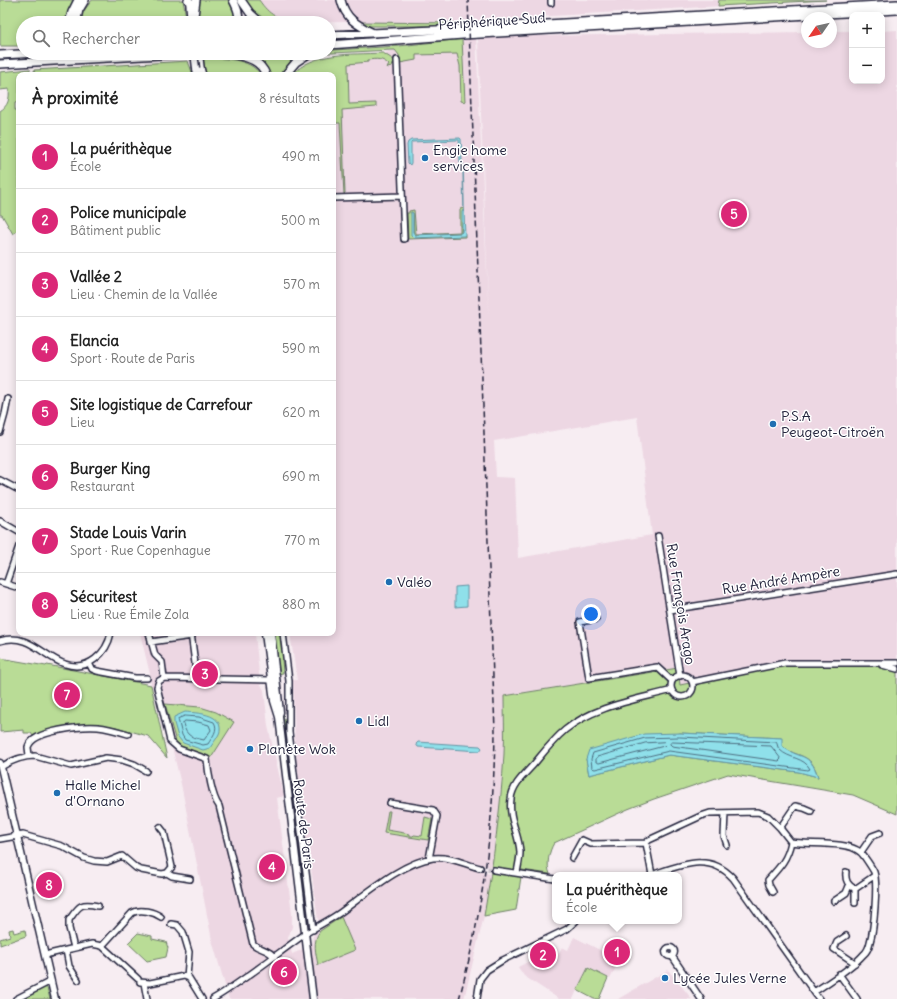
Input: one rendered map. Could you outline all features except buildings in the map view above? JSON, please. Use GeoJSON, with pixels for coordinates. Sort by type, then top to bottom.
{"type":"FeatureCollection","features":[{"type":"Feature","properties":{"kind":"highway"},"geometry":{"type":"LineString","coordinates":[[71,16],[78,0]]}},
{"type":"Feature","properties":{"kind":"highway"},"geometry":{"type":"LineString","coordinates":[[78,16],[79,10],[85,0]]}},
{"type":"Feature","properties":{"kind":"highway"},"geometry":{"type":"LineString","coordinates":[[191,0],[193,16]]}},
{"type":"Feature","properties":{"kind":"highway"},"geometry":{"type":"LineString","coordinates":[[233,0],[239,16]]}},
{"type":"Feature","properties":{"kind":"highway"},"geometry":{"type":"LineString","coordinates":[[241,0],[253,16]]}},
{"type":"Feature","properties":{"kind":"highway"},"geometry":{"type":"LineString","coordinates":[[341,0],[344,9],[351,19],[356,24],[373,33]]}},
{"type":"Feature","properties":{"kind":"highway","name":"Périphérique Sud"},"geometry":{"type":"LineString","coordinates":[[336,35],[897,4]]}},
{"type":"Feature","properties":{"kind":"highway","name":"Périphérique Sud"},"geometry":{"type":"LineString","coordinates":[[336,45],[464,35],[897,10]]}},
{"type":"Feature","properties":{"kind":"highway"},"geometry":{"type":"LineString","coordinates":[[0,55],[16,54]]}},
{"type":"Feature","properties":{"kind":"highway"},"geometry":{"type":"LineString","coordinates":[[2,65],[83,60]]}},
{"type":"Feature","properties":{"kind":"highway"},"geometry":{"type":"LineString","coordinates":[[254,60],[262,67],[264,72]]}},
{"type":"Feature","properties":{"kind":"highway"},"geometry":{"type":"LineString","coordinates":[[288,72],[299,60]]}},
{"type":"Feature","properties":{"kind":"main road"},"geometry":{"type":"LineString","coordinates":[[198,60],[200,71]]}},
{"type":"Feature","properties":{"kind":"main road","name":"Route de Paris"},"geometry":{"type":"LineString","coordinates":[[265,636],[274,701],[278,717],[313,999]]}},
{"type":"Feature","properties":{"kind":"main road","name":"Route de Paris"},"geometry":{"type":"LineString","coordinates":[[271,636],[280,712],[278,717]]}},
{"type":"Feature","properties":{"kind":"main road"},"geometry":{"type":"LineString","coordinates":[[0,765],[3,788],[17,836],[55,999]]}},
{"type":"Feature","properties":{"kind":"street"},"geometry":{"type":"LineString","coordinates":[[397,60],[404,239]]}},
{"type":"Feature","properties":{"kind":"street"},"geometry":{"type":"LineString","coordinates":[[336,198],[402,196]]}},
{"type":"Feature","properties":{"kind":"street"},"geometry":{"type":"LineString","coordinates":[[0,432],[8,399]]}},
{"type":"Feature","properties":{"kind":"street"},"geometry":{"type":"LineString","coordinates":[[0,480],[16,488]]}},
{"type":"Feature","properties":{"kind":"street"},"geometry":{"type":"LineString","coordinates":[[0,521],[16,530]]}},
{"type":"Feature","properties":{"kind":"street","name":"Rue François Arago"},"geometry":{"type":"LineString","coordinates":[[658,536],[680,676]]}},
{"type":"Feature","properties":{"kind":"street"},"geometry":{"type":"LineString","coordinates":[[6,584],[16,555]]}},
{"type":"Feature","properties":{"kind":"street","name":"Rue André Ampère"},"geometry":{"type":"LineString","coordinates":[[670,610],[897,574]]}},
{"type":"Feature","properties":{"kind":"street"},"geometry":{"type":"LineString","coordinates":[[0,582],[16,587]]}},
{"type":"Feature","properties":{"kind":"street"},"geometry":{"type":"LineString","coordinates":[[596,619],[580,622],[589,678],[657,667],[672,681],[672,690],[678,696],[687,696],[692,691],[692,682],[687,677],[680,676],[672,681]]}},
{"type":"Feature","properties":{"kind":"street"},"geometry":{"type":"LineString","coordinates":[[0,640],[14,639],[26,642],[43,650],[65,664],[79,665],[89,663],[98,657],[105,649],[110,636]]}},
{"type":"Feature","properties":{"kind":"street"},"geometry":{"type":"LineString","coordinates":[[150,636],[155,655],[162,662],[164,678]]}},
{"type":"Feature","properties":{"kind":"street"},"geometry":{"type":"LineString","coordinates":[[151,642],[186,636]]}},
{"type":"Feature","properties":{"kind":"street"},"geometry":{"type":"LineString","coordinates":[[192,636],[197,679]]}},
{"type":"Feature","properties":{"kind":"street"},"geometry":{"type":"LineString","coordinates":[[284,636],[289,681],[289,732],[313,930]]}},
{"type":"Feature","properties":{"kind":"street"},"geometry":{"type":"LineString","coordinates":[[89,663],[92,669],[97,671],[135,678],[147,678]]}},
{"type":"Feature","properties":{"kind":"street"},"geometry":{"type":"LineString","coordinates":[[692,682],[785,663],[897,663]]}},
{"type":"Feature","properties":{"kind":"street"},"geometry":{"type":"LineString","coordinates":[[877,664],[897,669]]}},
{"type":"Feature","properties":{"kind":"street"},"geometry":{"type":"LineString","coordinates":[[274,957],[270,952],[253,944],[219,806],[217,804],[212,786],[207,759],[179,749],[170,741],[157,691],[158,683],[164,678],[271,680],[277,686]]}},
{"type":"Feature","properties":{"kind":"street"},"geometry":{"type":"LineString","coordinates":[[517,873],[520,852],[512,822],[510,802],[512,792],[519,781],[557,738],[576,723],[602,710],[672,690]]}},
{"type":"Feature","properties":{"kind":"street"},"geometry":{"type":"LineString","coordinates":[[29,756],[28,746],[37,737],[47,733],[76,728],[97,727],[109,728],[128,734]]}},
{"type":"Feature","properties":{"kind":"street"},"geometry":{"type":"LineString","coordinates":[[0,765],[14,759],[29,756],[35,756],[71,766],[106,758],[122,760],[134,764],[146,771]]}},
{"type":"Feature","properties":{"kind":"street"},"geometry":{"type":"LineString","coordinates":[[390,803],[433,810],[437,816],[429,858]]}},
{"type":"Feature","properties":{"kind":"street"},"geometry":{"type":"LineString","coordinates":[[780,828],[795,806],[810,811]]}},
{"type":"Feature","properties":{"kind":"street"},"geometry":{"type":"LineString","coordinates":[[572,858],[582,840],[591,844],[646,843],[648,840],[710,813],[758,812],[768,816],[792,842],[802,844],[844,845],[860,852],[874,872],[875,883],[871,937],[866,951],[855,963],[814,992]]}},
{"type":"Feature","properties":{"kind":"street"},"geometry":{"type":"LineString","coordinates":[[725,813],[724,836],[727,845]]}},
{"type":"Feature","properties":{"kind":"street"},"geometry":{"type":"LineString","coordinates":[[160,827],[164,832],[172,862],[172,867],[167,873]]}},
{"type":"Feature","properties":{"kind":"street"},"geometry":{"type":"LineString","coordinates":[[860,852],[872,836],[880,833]]}},
{"type":"Feature","properties":{"kind":"street"},"geometry":{"type":"LineString","coordinates":[[0,839],[23,835],[62,846],[84,858],[94,861],[107,862],[122,856],[136,868],[141,870],[162,874],[167,873],[172,876],[190,879]]}},
{"type":"Feature","properties":{"kind":"street"},"geometry":{"type":"LineString","coordinates":[[773,892],[768,880],[783,865],[790,851],[792,842]]}},
{"type":"Feature","properties":{"kind":"street"},"geometry":{"type":"LineString","coordinates":[[646,843],[651,872]]}},
{"type":"Feature","properties":{"kind":"street"},"geometry":{"type":"LineString","coordinates":[[213,999],[399,871],[429,858],[439,857],[449,858],[480,868]]}},
{"type":"Feature","properties":{"kind":"street"},"geometry":{"type":"LineString","coordinates":[[661,872],[687,863],[695,862],[710,864],[725,871],[733,878],[819,999]]}},
{"type":"Feature","properties":{"kind":"street"},"geometry":{"type":"LineString","coordinates":[[494,870],[552,878]]}},
{"type":"Feature","properties":{"kind":"street"},"geometry":{"type":"LineString","coordinates":[[846,872],[845,878],[849,886],[855,889]]}},
{"type":"Feature","properties":{"kind":"street"},"geometry":{"type":"LineString","coordinates":[[855,889],[874,876]]}},
{"type":"Feature","properties":{"kind":"street"},"geometry":{"type":"LineString","coordinates":[[834,901],[846,892],[849,886]]}},
{"type":"Feature","properties":{"kind":"street"},"geometry":{"type":"LineString","coordinates":[[855,889],[855,903]]}},
{"type":"Feature","properties":{"kind":"street"},"geometry":{"type":"LineString","coordinates":[[74,948],[69,928],[69,920],[81,905],[87,904],[98,906]]}},
{"type":"Feature","properties":{"kind":"street"},"geometry":{"type":"LineString","coordinates":[[102,946],[135,911],[156,914],[161,917]]}},
{"type":"Feature","properties":{"kind":"street"},"geometry":{"type":"LineString","coordinates":[[171,924],[177,925],[183,932],[189,952],[187,977]]}},
{"type":"Feature","properties":{"kind":"street"},"geometry":{"type":"LineString","coordinates":[[477,999],[480,979],[487,970],[507,957],[567,929],[573,924]]}},
{"type":"Feature","properties":{"kind":"street"},"geometry":{"type":"LineString","coordinates":[[846,936],[837,942],[834,949],[855,963]]}},
{"type":"Feature","properties":{"kind":"street"},"geometry":{"type":"LineString","coordinates":[[45,956],[92,944],[102,946],[141,982],[147,999]]}},
{"type":"Feature","properties":{"kind":"street"},"geometry":{"type":"LineString","coordinates":[[66,950],[69,966],[78,980]]}},
{"type":"Feature","properties":{"kind":"street"},"geometry":{"type":"LineString","coordinates":[[672,956],[701,999]]}},
{"type":"Feature","properties":{"kind":"street"},"geometry":{"type":"LineString","coordinates":[[839,974],[857,999]]}},
{"type":"Feature","properties":{"kind":"street"},"geometry":{"type":"LineString","coordinates":[[141,982],[150,983],[180,976],[187,977],[192,982],[202,999]]}},
{"type":"Feature","properties":{"kind":"street"},"geometry":{"type":"LineString","coordinates":[[16,999],[51,981]]}},
{"type":"Feature","properties":{"kind":"shaded area"},"geometry":{"type":"Polygon","coordinates":[[[259,0],[826,0],[551,16],[464,23],[336,22],[336,16],[274,16],[266,10],[259,0]]]}},
{"type":"Feature","properties":{"kind":"shaded area"},"geometry":{"type":"Polygon","coordinates":[[[897,30],[897,662],[785,663],[680,685],[678,668],[504,696],[504,754],[497,840],[492,867],[482,865],[481,872],[491,874],[484,916],[464,999],[229,999],[212,940],[181,784],[161,702],[151,685],[150,674],[141,636],[255,636],[260,683],[264,690],[268,726],[284,796],[277,798],[292,913],[292,927],[288,938],[292,954],[311,946],[313,936],[319,928],[295,748],[293,680],[297,680],[290,636],[336,636],[336,72],[308,72],[379,55],[395,49],[462,41],[476,36],[489,319],[478,37],[801,32],[801,48],[837,48],[837,31],[849,31],[849,84],[885,84],[885,31],[897,30]],[[637,417],[494,441],[496,477],[515,478],[518,558],[652,535],[637,417]]]}},
{"type":"Feature","properties":{"kind":"shaded area"},"geometry":{"type":"Polygon","coordinates":[[[574,937],[610,955],[615,969],[610,979],[588,967],[573,999],[559,999],[524,976],[518,967],[535,958],[545,966],[554,955],[557,957],[562,947],[568,950],[574,937]]]}},
{"type":"Feature","properties":{"kind":"shaded area","name":"Lycée Jules Verne"},"geometry":{"type":"Polygon","coordinates":[[[668,970],[692,999],[618,999],[642,985],[668,970]]]}},
{"type":"Feature","properties":{"kind":"green space"},"geometry":{"type":"Polygon","coordinates":[[[0,0],[74,0],[68,16],[16,16],[16,46],[0,46],[0,0]]]}},
{"type":"Feature","properties":{"kind":"green space"},"geometry":{"type":"Polygon","coordinates":[[[92,0],[183,0],[186,16],[82,16],[83,12],[92,0]]]}},
{"type":"Feature","properties":{"kind":"green space"},"geometry":{"type":"Polygon","coordinates":[[[200,0],[228,0],[234,16],[199,16],[198,8],[200,0]]]}},
{"type":"Feature","properties":{"kind":"green space"},"geometry":{"type":"Polygon","coordinates":[[[246,0],[259,0],[274,16],[259,16],[246,0]]]}},
{"type":"Feature","properties":{"kind":"green space"},"geometry":{"type":"Polygon","coordinates":[[[719,0],[826,0],[718,6],[719,0]]]}},
{"type":"Feature","properties":{"kind":"green space"},"geometry":{"type":"Polygon","coordinates":[[[358,22],[464,23],[464,26],[367,26],[358,22]]]}},
{"type":"Feature","properties":{"kind":"green space"},"geometry":{"type":"Polygon","coordinates":[[[462,39],[465,102],[461,101],[460,66],[457,54],[416,55],[416,60],[400,63],[399,55],[395,50],[336,53],[336,50],[399,46],[462,39]]]}},
{"type":"Feature","properties":{"kind":"green space"},"geometry":{"type":"Polygon","coordinates":[[[383,53],[394,60],[395,64],[393,64],[392,67],[387,68],[389,65],[387,63],[377,59],[368,60],[368,62],[348,64],[349,104],[376,103],[376,107],[342,110],[344,194],[340,123],[336,123],[336,72],[295,72],[301,67],[316,60],[336,60],[336,56],[383,53]]]}},
{"type":"Feature","properties":{"kind":"green space"},"geometry":{"type":"Polygon","coordinates":[[[203,60],[235,60],[250,65],[258,72],[205,72],[203,60]]]}},
{"type":"Feature","properties":{"kind":"green space"},"geometry":{"type":"Polygon","coordinates":[[[260,60],[299,60],[286,72],[268,72],[264,63],[260,60]]]}},
{"type":"Feature","properties":{"kind":"green space"},"geometry":{"type":"Polygon","coordinates":[[[188,61],[192,72],[34,72],[34,70],[188,61]]]}},
{"type":"Feature","properties":{"kind":"green space"},"geometry":{"type":"Polygon","coordinates":[[[30,69],[30,72],[16,72],[16,232],[13,234],[2,215],[0,215],[0,111],[7,104],[9,99],[9,89],[0,90],[0,72],[30,69]]]}},
{"type":"Feature","properties":{"kind":"green space"},"geometry":{"type":"Polygon","coordinates":[[[464,208],[461,233],[415,235],[413,213],[411,212],[414,238],[465,235],[465,237],[408,239],[407,213],[409,213],[409,211],[414,210],[416,234],[460,232],[460,209],[464,208]]]}},
{"type":"Feature","properties":{"kind":"green space"},"geometry":{"type":"Polygon","coordinates":[[[273,636],[281,636],[284,660],[282,660],[283,673],[277,674],[273,636]]]}},
{"type":"Feature","properties":{"kind":"green space"},"geometry":{"type":"Polygon","coordinates":[[[0,658],[47,665],[151,685],[167,758],[148,736],[116,727],[85,725],[33,736],[31,733],[24,733],[24,730],[0,732],[0,658]]]}},
{"type":"Feature","properties":{"kind":"green space"},"geometry":{"type":"Polygon","coordinates":[[[785,663],[877,663],[897,672],[897,814],[853,795],[728,774],[628,809],[554,843],[549,858],[548,866],[550,874],[522,870],[516,910],[484,916],[499,815],[503,775],[504,696],[678,668],[680,685],[785,663]],[[680,733],[586,759],[589,775],[669,755],[799,772],[818,777],[812,763],[808,759],[782,746],[781,738],[680,733]]]}},
{"type":"Feature","properties":{"kind":"green space"},"geometry":{"type":"Polygon","coordinates":[[[165,704],[200,707],[216,712],[234,722],[211,758],[198,755],[177,745],[165,704]]]}},
{"type":"Feature","properties":{"kind":"green space"},"geometry":{"type":"Polygon","coordinates":[[[283,713],[284,720],[286,720],[286,733],[310,918],[308,918],[283,713]]]}},
{"type":"Feature","properties":{"kind":"green space"},"geometry":{"type":"Polygon","coordinates":[[[388,811],[390,811],[387,830],[410,834],[410,836],[422,836],[425,817],[432,819],[428,840],[384,833],[388,811]]]}},
{"type":"Feature","properties":{"kind":"green space"},"geometry":{"type":"Polygon","coordinates":[[[341,917],[355,950],[318,965],[315,948],[316,939],[320,931],[341,917]]]}},
{"type":"Feature","properties":{"kind":"green space"},"geometry":{"type":"Polygon","coordinates":[[[13,929],[14,933],[25,930],[26,936],[0,945],[0,939],[10,936],[9,930],[13,929]]]}},
{"type":"Feature","properties":{"kind":"green space"},"geometry":{"type":"Polygon","coordinates":[[[138,933],[152,936],[152,939],[166,942],[168,948],[166,957],[147,961],[128,943],[138,933]]]}},
{"type":"Feature","properties":{"kind":"green space"},"geometry":{"type":"Polygon","coordinates":[[[588,968],[608,978],[599,999],[594,999],[577,990],[588,968]]]}},
{"type":"Feature","properties":{"kind":"green space"},"geometry":{"type":"Polygon","coordinates":[[[44,986],[47,988],[50,999],[22,999],[44,986]]]}},
{"type":"Feature","properties":{"kind":"water"},"geometry":{"type":"Polygon","coordinates":[[[460,138],[461,164],[459,140],[412,142],[411,163],[410,165],[408,163],[407,145],[411,140],[460,138]]]}},
{"type":"Feature","properties":{"kind":"water"},"geometry":{"type":"Polygon","coordinates":[[[463,210],[464,236],[414,238],[411,235],[411,212],[413,213],[413,232],[415,235],[461,233],[463,210]]]}},
{"type":"Feature","properties":{"kind":"water"},"geometry":{"type":"Polygon","coordinates":[[[467,586],[467,606],[455,607],[455,587],[467,586]]]}},
{"type":"Feature","properties":{"kind":"water"},"geometry":{"type":"Polygon","coordinates":[[[185,712],[208,715],[213,717],[220,725],[220,731],[210,748],[203,750],[183,743],[178,737],[174,717],[185,712]]]}},
{"type":"Feature","properties":{"kind":"water"},"geometry":{"type":"Polygon","coordinates":[[[680,733],[782,738],[782,746],[808,759],[815,769],[818,777],[799,772],[669,755],[589,775],[586,759],[589,750],[644,734],[680,733]]]}},
{"type":"Feature","properties":{"kind":"water"},"geometry":{"type":"Polygon","coordinates":[[[418,742],[480,746],[482,748],[480,751],[418,747],[416,744],[418,742]]]}},
{"type":"Feature","properties":{"kind":"waterway"},"geometry":{"type":"LineString","coordinates":[[461,163],[463,164],[464,211]]}},
{"type":"Feature","properties":{"kind":"tunnel"},"geometry":{"type":"LineString","coordinates":[[480,868],[494,870]]}},
{"type":"Feature","properties":{"kind":"railway"},"geometry":{"type":"LineString","coordinates":[[459,999],[475,933],[486,866],[492,799],[495,731],[468,0]]}},
{"type":"Feature","properties":{"kind":"place","name":"Engie home services"},"geometry":{"type":"Point","coordinates":[425,158]}},
{"type":"Feature","properties":{"kind":"place","name":"Site logistique de Carrefour"},"geometry":{"type":"Point","coordinates":[734,214]}},
{"type":"Feature","properties":{"kind":"place","name":"P.S.A Peugeot-Citroën"},"geometry":{"type":"Point","coordinates":[773,424]}},
{"type":"Feature","properties":{"kind":"place","name":"Valéo"},"geometry":{"type":"Point","coordinates":[389,582]}},
{"type":"Feature","properties":{"kind":"place","name":"Vallée 2"},"geometry":{"type":"Point","coordinates":[205,674]}},
{"type":"Feature","properties":{"kind":"place","name":"Stade Louis Varin"},"geometry":{"type":"Point","coordinates":[67,695]}},
{"type":"Feature","properties":{"kind":"place","name":"Lidl"},"geometry":{"type":"Point","coordinates":[359,721]}},
{"type":"Feature","properties":{"kind":"place","name":"Planète Wok"},"geometry":{"type":"Point","coordinates":[250,749]}},
{"type":"Feature","properties":{"kind":"place","name":"Halle Michel d'Ornano"},"geometry":{"type":"Point","coordinates":[57,793]}},
{"type":"Feature","properties":{"kind":"place","name":"Elancia"},"geometry":{"type":"Point","coordinates":[272,867]}},
{"type":"Feature","properties":{"kind":"place","name":"Sécuritest"},"geometry":{"type":"Point","coordinates":[49,885]}},
{"type":"Feature","properties":{"kind":"place","name":"La puérithèque"},"geometry":{"type":"Point","coordinates":[617,952]}},
{"type":"Feature","properties":{"kind":"place","name":"Police municipale"},"geometry":{"type":"Point","coordinates":[543,955]}},
{"type":"Feature","properties":{"kind":"place","name":"Burger King"},"geometry":{"type":"Point","coordinates":[284,972]}},
{"type":"Feature","properties":{"kind":"place","name":"Lycée Jules Verne"},"geometry":{"type":"Point","coordinates":[665,978]}}]}
